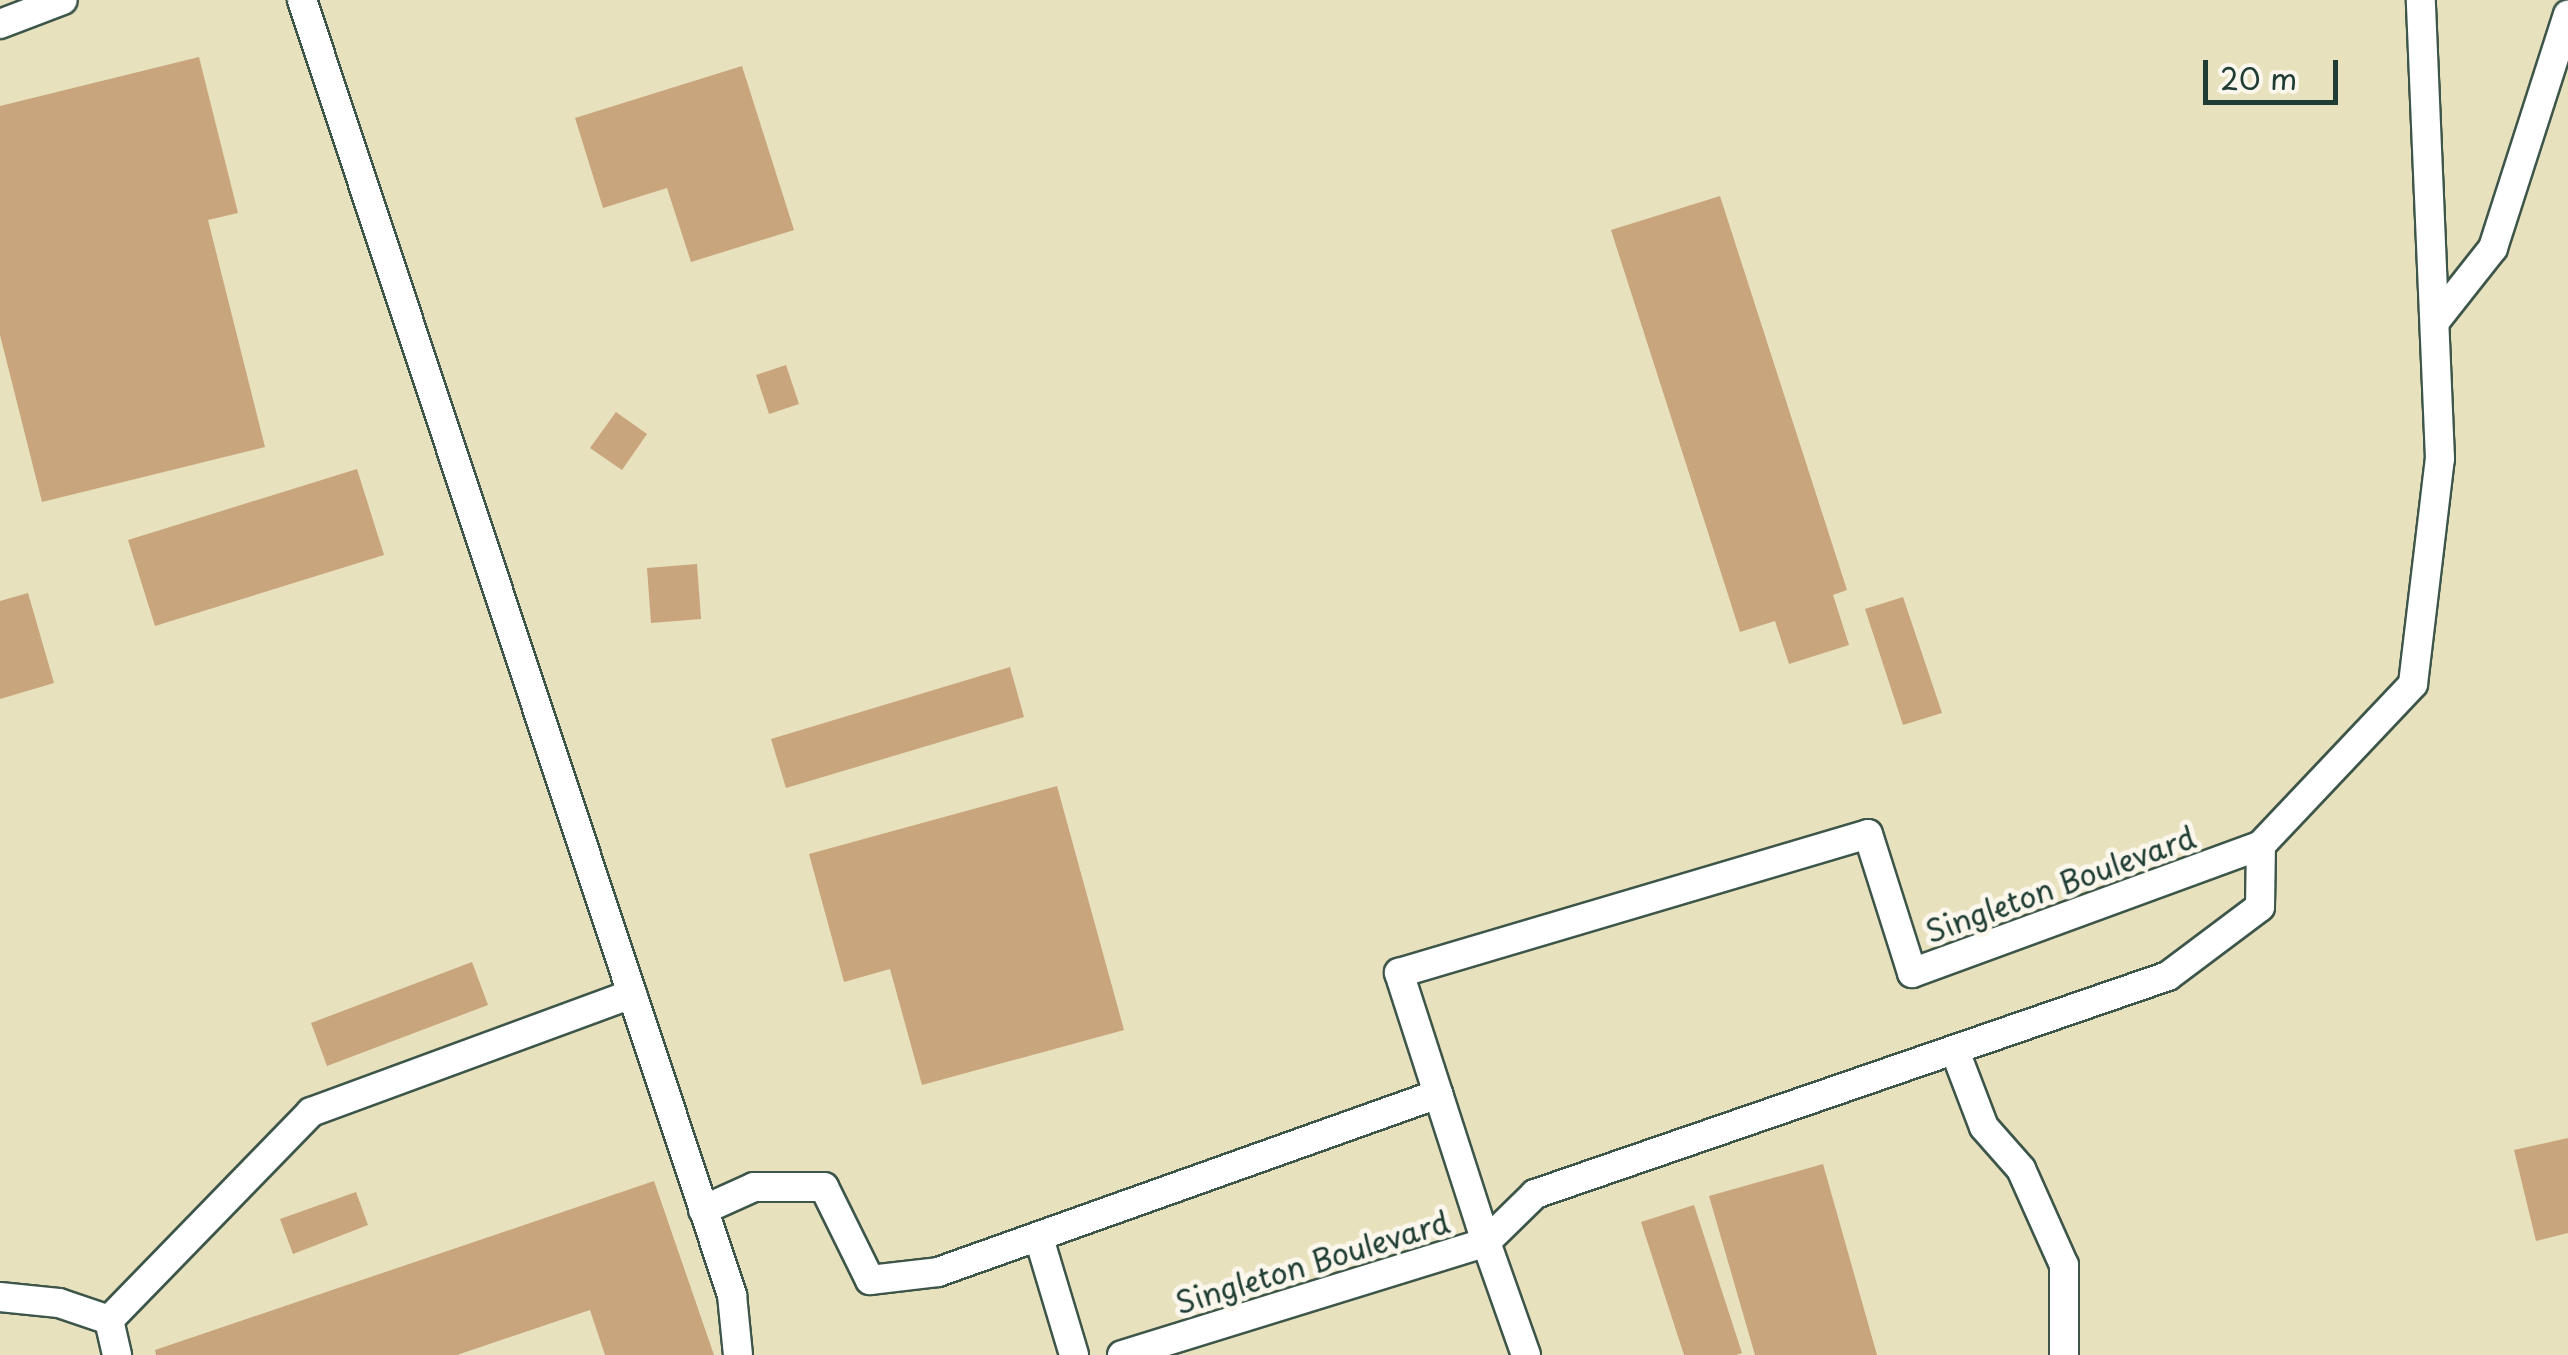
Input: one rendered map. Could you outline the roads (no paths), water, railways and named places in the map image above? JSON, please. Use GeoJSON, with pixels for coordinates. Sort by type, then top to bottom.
{"type":"FeatureCollection","features":[{"type":"Feature","properties":{"kind":"lane"},"geometry":{"type":"LineString","coordinates":[[0,24],[64,0]]}},
{"type":"Feature","properties":{"kind":"lane"},"geometry":{"type":"LineString","coordinates":[[302,0],[732,1295],[738,1355]]}},
{"type":"Feature","properties":{"kind":"lane","name":"Singleton Boulevard"},"geometry":{"type":"LineString","coordinates":[[1122,1355],[1486,1242],[1400,974],[1868,834],[1912,974],[2261,845],[2412,684],[2440,458],[2421,0]]}},
{"type":"Feature","properties":{"kind":"lane"},"geometry":{"type":"LineString","coordinates":[[2437,319],[2494,248],[2568,16]]}},
{"type":"Feature","properties":{"kind":"lane"},"geometry":{"type":"LineString","coordinates":[[1526,1355],[1486,1242],[1535,1194],[2168,976],[2260,906],[2261,845]]}},
{"type":"Feature","properties":{"kind":"lane"},"geometry":{"type":"LineString","coordinates":[[110,1320],[311,1112],[632,994]]}},
{"type":"Feature","properties":{"kind":"lane"},"geometry":{"type":"LineString","coordinates":[[1955,1051],[1984,1127],[2022,1169],[2064,1265],[2064,1355]]}},
{"type":"Feature","properties":{"kind":"lane"},"geometry":{"type":"LineString","coordinates":[[703,1210],[754,1187],[824,1187],[870,1280],[938,1272],[1438,1094]]}},
{"type":"Feature","properties":{"kind":"lane"},"geometry":{"type":"LineString","coordinates":[[1039,1238],[1074,1355]]}},
{"type":"Feature","properties":{"kind":"lane"},"geometry":{"type":"LineString","coordinates":[[0,1297],[59,1303],[110,1320]]}},
{"type":"Feature","properties":{"kind":"lane"},"geometry":{"type":"LineString","coordinates":[[110,1320],[117,1355]]}}]}
